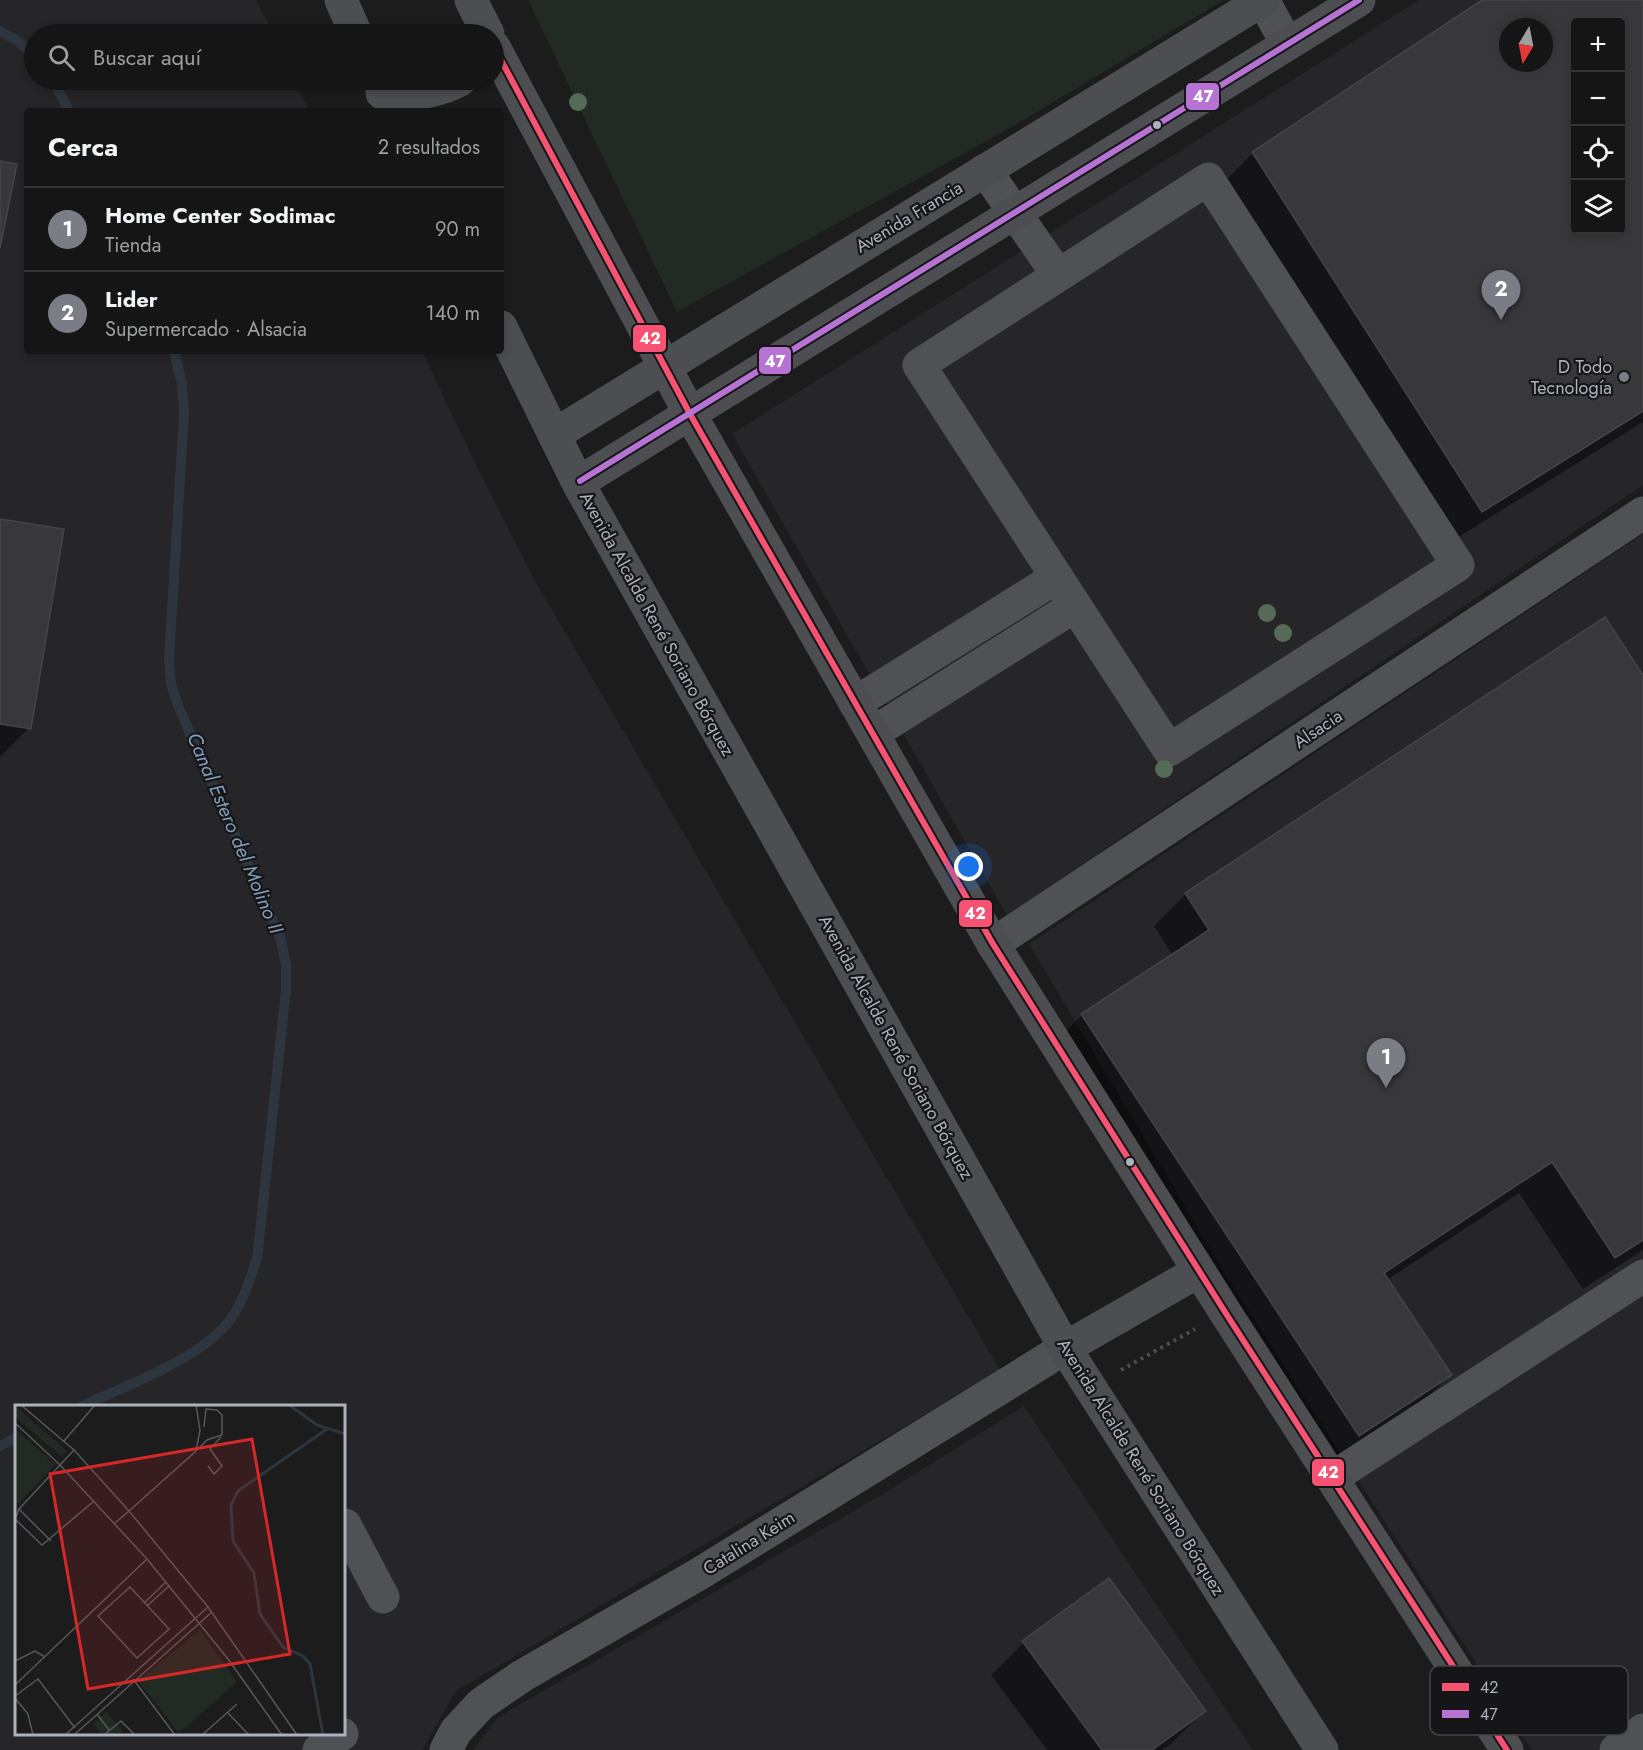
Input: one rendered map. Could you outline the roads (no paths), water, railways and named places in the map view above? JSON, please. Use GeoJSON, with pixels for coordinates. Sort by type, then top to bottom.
{"type":"FeatureCollection","features":[{"type":"Feature","properties":{"kind":"main road"},"geometry":{"type":"LineString","coordinates":[[341,0],[352,24]]}},
{"type":"Feature","properties":{"kind":"main road"},"geometry":{"type":"LineString","coordinates":[[471,0],[483,24]]}},
{"type":"Feature","properties":{"kind":"main road","name":"Avenida Francia"},"geometry":{"type":"LineString","coordinates":[[554,435],[1263,0]]}},
{"type":"Feature","properties":{"kind":"main road"},"geometry":{"type":"LineString","coordinates":[[578,483],[1359,0]]}},
{"type":"Feature","properties":{"kind":"main road"},"geometry":{"type":"LineString","coordinates":[[504,66],[690,414],[993,944],[1225,1312],[1453,1666]]}},
{"type":"Feature","properties":{"kind":"main road"},"geometry":{"type":"LineString","coordinates":[[383,95],[426,93],[436,90]]}},
{"type":"Feature","properties":{"kind":"main road","name":"Avenida Alcalde René Soriano Bórquez"},"geometry":{"type":"LineString","coordinates":[[504,333],[578,483],[1065,1348],[1322,1750]]}},
{"type":"Feature","properties":{"kind":"main road"},"geometry":{"type":"LineString","coordinates":[[1065,1348],[1199,1271]]}},
{"type":"Feature","properties":{"kind":"main road"},"geometry":{"type":"LineString","coordinates":[[1497,1735],[1507,1750]]}},
{"type":"Feature","properties":{"kind":"street"},"geometry":{"type":"LineString","coordinates":[[1263,0],[1287,44]]}},
{"type":"Feature","properties":{"kind":"street"},"geometry":{"type":"LineString","coordinates":[[986,170],[1058,275]]}},
{"type":"Feature","properties":{"kind":"street"},"geometry":{"type":"LineString","coordinates":[[1208,179],[1458,565],[1169,750],[919,364],[1058,275],[1208,179]]}},
{"type":"Feature","properties":{"kind":"street","name":"Alsacia"},"geometry":{"type":"LineString","coordinates":[[993,944],[1643,513]]}},
{"type":"Feature","properties":{"kind":"street"},"geometry":{"type":"LineString","coordinates":[[855,703],[1057,577]]}},
{"type":"Feature","properties":{"kind":"street"},"geometry":{"type":"LineString","coordinates":[[873,733],[1075,606]]}},
{"type":"Feature","properties":{"kind":"street"},"geometry":{"type":"LineString","coordinates":[[1332,1478],[1643,1276]]}},
{"type":"Feature","properties":{"kind":"street","name":"Catalina Keim"},"geometry":{"type":"LineString","coordinates":[[427,1750],[451,1741],[481,1704],[522,1676],[699,1574],[1065,1348]]}},
{"type":"Feature","properties":{"kind":"street"},"geometry":{"type":"LineString","coordinates":[[345,1525],[383,1597]]}},
{"type":"Feature","properties":{"kind":"street"},"geometry":{"type":"LineString","coordinates":[[1616,1750],[1643,1730]]}},
{"type":"Feature","properties":{"kind":"street"},"geometry":{"type":"LineString","coordinates":[[319,1750],[340,1735]]}},
{"type":"Feature","properties":{"kind":"waterway","name":"Canal Estero del Molino II"},"geometry":{"type":"LineString","coordinates":[[0,31],[24,47]]}},
{"type":"Feature","properties":{"kind":"waterway","name":"Canal Estero del Molino II"},"geometry":{"type":"LineString","coordinates":[[58,90],[67,108]]}},
{"type":"Feature","properties":{"kind":"waterway","name":"Canal Estero del Molino II"},"geometry":{"type":"LineString","coordinates":[[84,1405],[158,1372],[196,1350],[226,1325],[241,1302],[257,1259],[286,989],[286,964],[280,937],[179,708],[171,684],[169,659],[184,413],[182,384],[175,354]]}},
{"type":"Feature","properties":{"kind":"waterway","name":"Canal Estero del Molino II"},"geometry":{"type":"LineString","coordinates":[[0,1446],[15,1438]]}},
{"type":"Feature","properties":{"kind":"place","name":"Lider"},"geometry":{"type":"Point","coordinates":[1501,320]}},
{"type":"Feature","properties":{"kind":"place","name":"D Todo Tecnología"},"geometry":{"type":"Point","coordinates":[1624,377]}},
{"type":"Feature","properties":{"kind":"place","name":"Home Center Sodimac"},"geometry":{"type":"Point","coordinates":[1386,1088]}}]}
